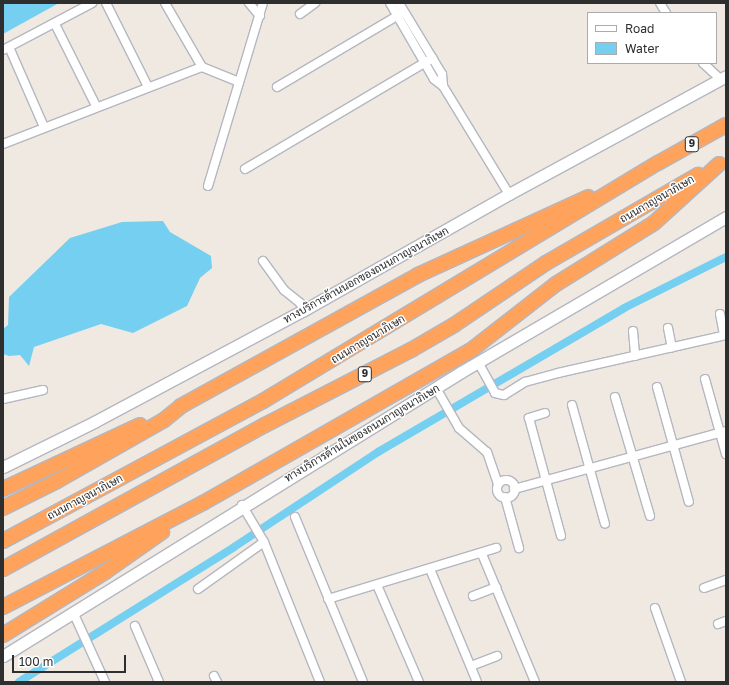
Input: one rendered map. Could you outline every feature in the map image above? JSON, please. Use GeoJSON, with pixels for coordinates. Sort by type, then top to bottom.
{"type":"FeatureCollection","features":[{"type":"Feature","properties":{"kind":"highway","name":"ถนนกาญจนาภิเษก"},"geometry":{"type":"LineString","coordinates":[[3,541],[263,401],[658,163],[726,125]]}},
{"type":"Feature","properties":{"kind":"highway","name":"ถนนกาญจนาภิเษก"},"geometry":{"type":"LineString","coordinates":[[3,569],[265,425],[411,350],[454,325],[546,263],[722,162]]}},
{"type":"Feature","properties":{"kind":"highway"},"geometry":{"type":"LineString","coordinates":[[3,607],[203,503],[470,351],[556,284],[654,223],[722,162]]}},
{"type":"Feature","properties":{"kind":"highway"},"geometry":{"type":"LineString","coordinates":[[3,489],[181,406],[418,275],[658,163]]}},
{"type":"Feature","properties":{"kind":"highway"},"geometry":{"type":"LineString","coordinates":[[3,508],[58,480],[164,420],[181,406]]}},
{"type":"Feature","properties":{"kind":"highway"},"geometry":{"type":"LineString","coordinates":[[3,635],[105,572],[203,503]]}},
{"type":"Feature","properties":{"kind":"main road","name":"ทางบริการด้านนอกของถนนกาญจนาภิเษก"},"geometry":{"type":"LineString","coordinates":[[3,466],[94,422],[304,310],[509,194],[724,79]]}},
{"type":"Feature","properties":{"kind":"main road"},"geometry":{"type":"LineString","coordinates":[[94,422],[101,426],[303,318],[724,79]]}},
{"type":"Feature","properties":{"kind":"main road","name":"ทางบริการด้านในของถนนกาญจนาภิเษก"},"geometry":{"type":"LineString","coordinates":[[3,656],[242,505],[438,392],[478,362],[726,217]]}},
{"type":"Feature","properties":{"kind":"street"},"geometry":{"type":"LineString","coordinates":[[44,127],[6,48],[92,3]]}},
{"type":"Feature","properties":{"kind":"street"},"geometry":{"type":"LineString","coordinates":[[106,3],[148,87]]}},
{"type":"Feature","properties":{"kind":"street"},"geometry":{"type":"LineString","coordinates":[[165,3],[202,66],[239,82]]}},
{"type":"Feature","properties":{"kind":"street"},"geometry":{"type":"LineString","coordinates":[[249,3],[260,16]]}},
{"type":"Feature","properties":{"kind":"street"},"geometry":{"type":"LineString","coordinates":[[208,186],[263,3]]}},
{"type":"Feature","properties":{"kind":"street"},"geometry":{"type":"LineString","coordinates":[[300,14],[315,3]]}},
{"type":"Feature","properties":{"kind":"street"},"geometry":{"type":"LineString","coordinates":[[390,3],[401,14],[433,58],[442,74],[443,86]]}},
{"type":"Feature","properties":{"kind":"street"},"geometry":{"type":"LineString","coordinates":[[399,3],[401,14],[434,79],[443,86],[509,194]]}},
{"type":"Feature","properties":{"kind":"street"},"geometry":{"type":"LineString","coordinates":[[660,3],[665,12]]}},
{"type":"Feature","properties":{"kind":"street"},"geometry":{"type":"LineString","coordinates":[[277,87],[401,14]]}},
{"type":"Feature","properties":{"kind":"street"},"geometry":{"type":"LineString","coordinates":[[54,24],[96,106]]}},
{"type":"Feature","properties":{"kind":"street"},"geometry":{"type":"LineString","coordinates":[[245,169],[433,58]]}},
{"type":"Feature","properties":{"kind":"street"},"geometry":{"type":"LineString","coordinates":[[704,64],[724,79]]}},
{"type":"Feature","properties":{"kind":"street"},"geometry":{"type":"LineString","coordinates":[[3,144],[96,106],[202,66]]}},
{"type":"Feature","properties":{"kind":"street"},"geometry":{"type":"LineString","coordinates":[[263,261],[284,290],[300,303],[304,310]]}},
{"type":"Feature","properties":{"kind":"street"},"geometry":{"type":"LineString","coordinates":[[478,362],[495,393],[504,395],[525,382],[725,335],[720,314]]}},
{"type":"Feature","properties":{"kind":"street"},"geometry":{"type":"LineString","coordinates":[[668,328],[672,348]]}},
{"type":"Feature","properties":{"kind":"street"},"geometry":{"type":"LineString","coordinates":[[633,331],[635,356]]}},
{"type":"Feature","properties":{"kind":"street"},"geometry":{"type":"LineString","coordinates":[[704,379],[723,431],[726,454]]}},
{"type":"Feature","properties":{"kind":"street"},"geometry":{"type":"LineString","coordinates":[[657,387],[689,502]]}},
{"type":"Feature","properties":{"kind":"street"},"geometry":{"type":"LineString","coordinates":[[3,399],[44,390]]}},
{"type":"Feature","properties":{"kind":"street"},"geometry":{"type":"LineString","coordinates":[[438,392],[457,426],[487,452],[498,484],[498,492],[505,497],[518,548]]}},
{"type":"Feature","properties":{"kind":"street"},"geometry":{"type":"LineString","coordinates":[[615,397],[650,516]]}},
{"type":"Feature","properties":{"kind":"street"},"geometry":{"type":"LineString","coordinates":[[572,405],[588,468],[605,524]]}},
{"type":"Feature","properties":{"kind":"street"},"geometry":{"type":"LineString","coordinates":[[545,413],[529,418],[561,536]]}},
{"type":"Feature","properties":{"kind":"street"},"geometry":{"type":"LineString","coordinates":[[505,497],[510,496],[514,489],[723,431]]}},
{"type":"Feature","properties":{"kind":"street"},"geometry":{"type":"LineString","coordinates":[[498,484],[508,480],[514,489]]}},
{"type":"Feature","properties":{"kind":"street"},"geometry":{"type":"LineString","coordinates":[[242,505],[264,542],[320,682]]}},
{"type":"Feature","properties":{"kind":"street"},"geometry":{"type":"LineString","coordinates":[[295,517],[363,682]]}},
{"type":"Feature","properties":{"kind":"street"},"geometry":{"type":"LineString","coordinates":[[198,589],[264,542]]}},
{"type":"Feature","properties":{"kind":"street"},"geometry":{"type":"LineString","coordinates":[[328,599],[482,554],[496,548]]}},
{"type":"Feature","properties":{"kind":"street"},"geometry":{"type":"LineString","coordinates":[[482,554],[535,682]]}},
{"type":"Feature","properties":{"kind":"street"},"geometry":{"type":"LineString","coordinates":[[430,569],[477,682]]}},
{"type":"Feature","properties":{"kind":"street"},"geometry":{"type":"LineString","coordinates":[[704,588],[726,580]]}},
{"type":"Feature","properties":{"kind":"street"},"geometry":{"type":"LineString","coordinates":[[377,585],[419,682]]}},
{"type":"Feature","properties":{"kind":"street"},"geometry":{"type":"LineString","coordinates":[[473,596],[496,587]]}},
{"type":"Feature","properties":{"kind":"street"},"geometry":{"type":"LineString","coordinates":[[655,608],[681,682]]}},
{"type":"Feature","properties":{"kind":"street"},"geometry":{"type":"LineString","coordinates":[[73,612],[105,682]]}},
{"type":"Feature","properties":{"kind":"street"},"geometry":{"type":"LineString","coordinates":[[718,624],[726,621]]}},
{"type":"Feature","properties":{"kind":"street"},"geometry":{"type":"LineString","coordinates":[[135,626],[159,682]]}},
{"type":"Feature","properties":{"kind":"street"},"geometry":{"type":"LineString","coordinates":[[471,666],[496,656]]}},
{"type":"Feature","properties":{"kind":"water"},"geometry":{"type":"Polygon","coordinates":[[[3,3],[59,3],[3,34],[3,3]]]}},
{"type":"Feature","properties":{"kind":"water"},"geometry":{"type":"Polygon","coordinates":[[[163,221],[170,232],[211,256],[212,268],[200,278],[187,306],[133,333],[101,324],[34,347],[29,366],[20,355],[9,356],[3,354],[3,329],[8,325],[9,297],[70,238],[122,222],[163,221]]]}},
{"type":"Feature","properties":{"kind":"waterway"},"geometry":{"type":"LineString","coordinates":[[19,682],[234,547],[378,452],[624,308],[726,257]]}}]}
